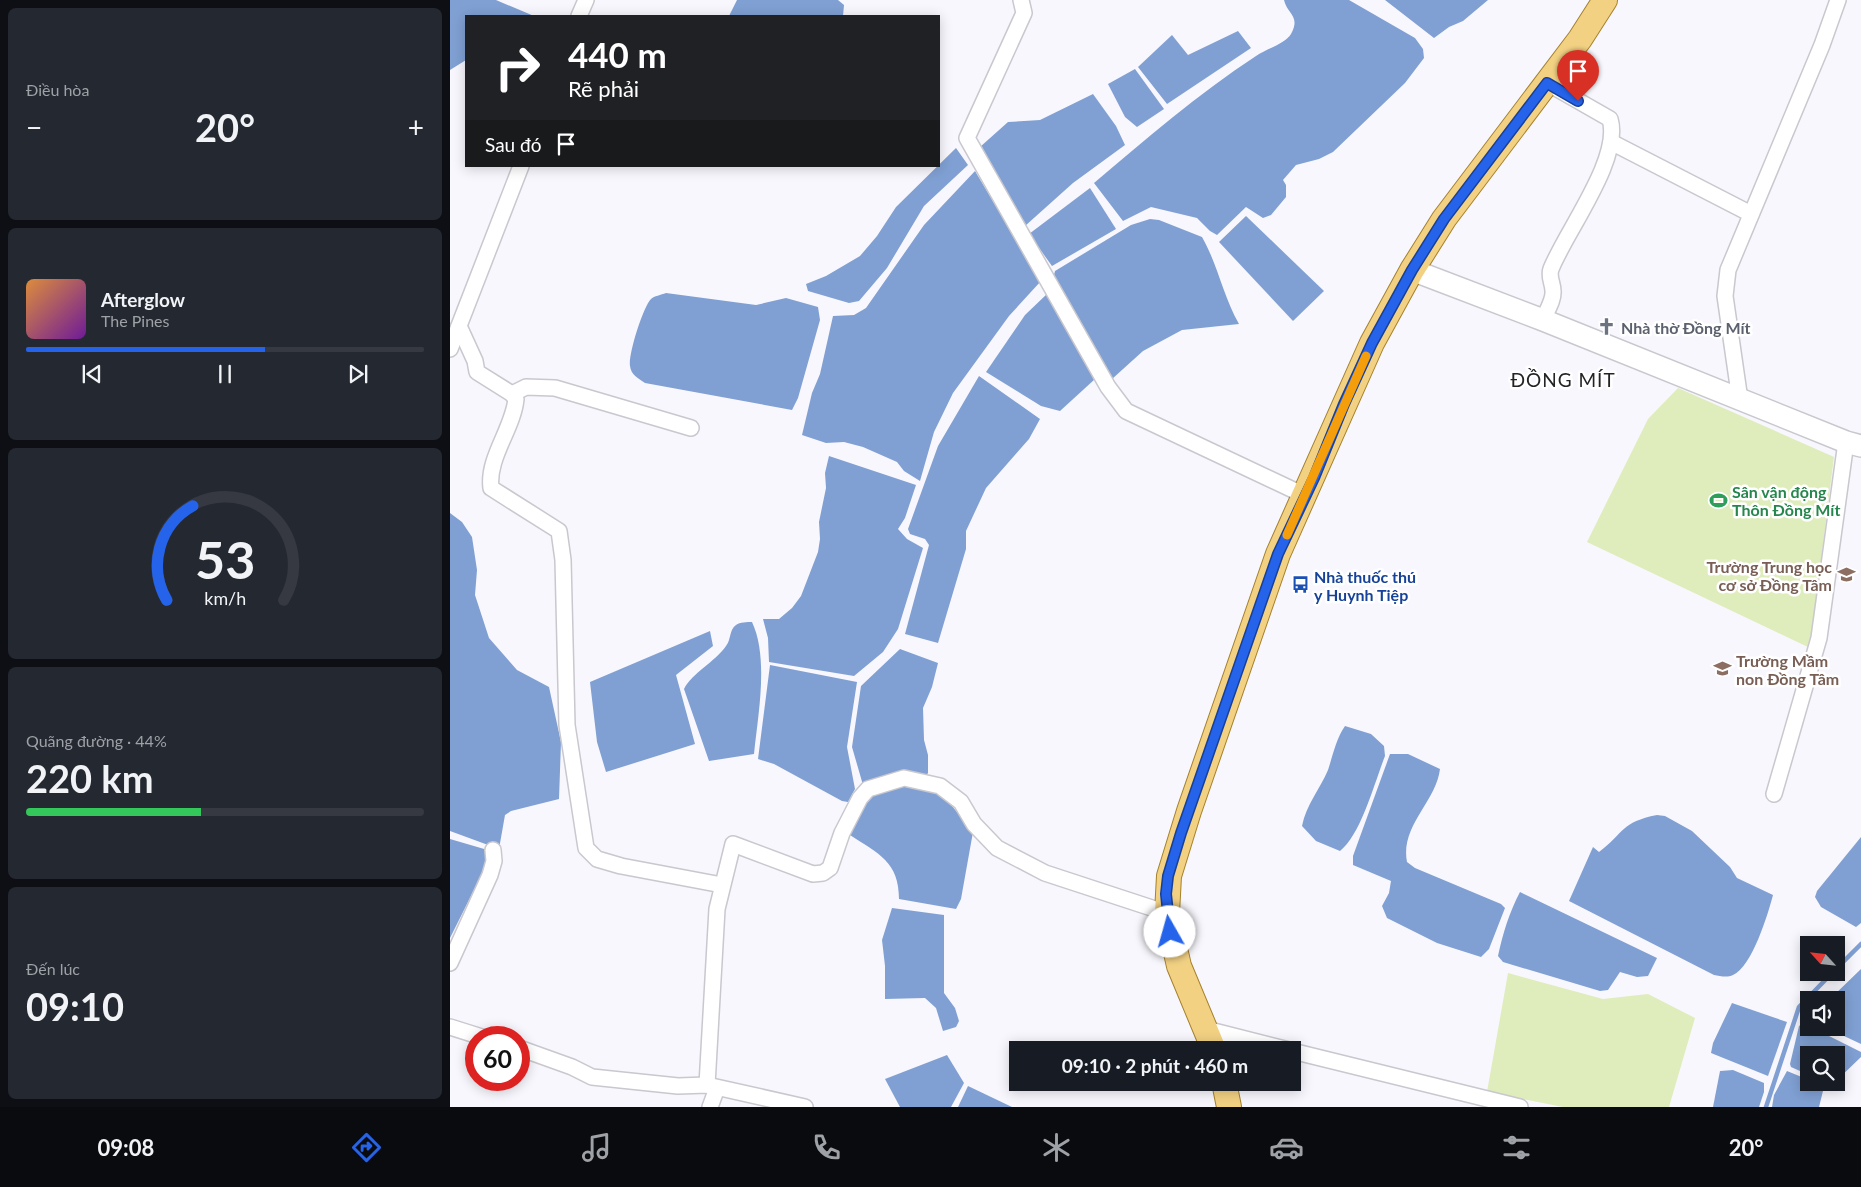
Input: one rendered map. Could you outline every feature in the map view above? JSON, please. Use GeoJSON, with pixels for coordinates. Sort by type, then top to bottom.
{"type":"FeatureCollection","features":[{"type":"Feature","properties":{"kind":"main road"},"geometry":{"type":"LineString","coordinates":[[1210,1040],[1179,966],[1167,913],[1168,876],[1181,833],[1278,554],[1306,496],[1372,343],[1412,270],[1444,219],[1580,40],[1605,0]]}},
{"type":"Feature","properties":{"kind":"main road"},"geometry":{"type":"LineString","coordinates":[[1226,1091],[1229,1107]]}},
{"type":"Feature","properties":{"kind":"street"},"geometry":{"type":"LineString","coordinates":[[579,15],[586,0]]}},
{"type":"Feature","properties":{"kind":"street"},"geometry":{"type":"LineString","coordinates":[[1740,400],[1725,296],[1728,270],[1838,0]]}},
{"type":"Feature","properties":{"kind":"street"},"geometry":{"type":"LineString","coordinates":[[1024,1],[1024,13],[967,138],[1108,387],[1126,412],[1306,496]]}},
{"type":"Feature","properties":{"kind":"street"},"geometry":{"type":"LineString","coordinates":[[1543,320],[1554,292],[1550,271],[1596,184],[1611,142],[1612,128],[1610,119],[1547,83]]}},
{"type":"Feature","properties":{"kind":"street"},"geometry":{"type":"LineString","coordinates":[[1611,142],[1751,214]]}},
{"type":"Feature","properties":{"kind":"street"},"geometry":{"type":"LineString","coordinates":[[450,349],[521,167]]}},
{"type":"Feature","properties":{"kind":"street"},"geometry":{"type":"LineString","coordinates":[[1412,270],[1854,444],[1819,638],[1774,794]]}},
{"type":"Feature","properties":{"kind":"street"},"geometry":{"type":"LineString","coordinates":[[459,326],[475,361],[477,372],[512,394],[516,399],[515,412],[493,467],[490,480],[491,488],[558,531],[563,560],[567,725],[586,848],[598,859],[621,866],[722,885]]}},
{"type":"Feature","properties":{"kind":"street"},"geometry":{"type":"LineString","coordinates":[[512,394],[526,387],[555,388],[691,428]]}},
{"type":"Feature","properties":{"kind":"street"},"geometry":{"type":"LineString","coordinates":[[710,1107],[718,909],[733,844],[813,874],[823,873],[830,868],[835,859],[842,832],[860,798],[868,788],[904,778],[940,786],[961,802],[974,824],[997,848],[1045,873],[1167,913]]}},
{"type":"Feature","properties":{"kind":"street"},"geometry":{"type":"LineString","coordinates":[[450,963],[490,874],[494,861],[493,850]]}},
{"type":"Feature","properties":{"kind":"street"},"geometry":{"type":"LineString","coordinates":[[450,1026],[465,1031]]}},
{"type":"Feature","properties":{"kind":"street"},"geometry":{"type":"LineString","coordinates":[[530,1052],[572,1067],[592,1077],[678,1086],[712,1086],[805,1107]]}},
{"type":"Feature","properties":{"kind":"street"},"geometry":{"type":"LineString","coordinates":[[1301,1053],[1520,1107]]}},
{"type":"Feature","properties":{"kind":"green space","name":"Sân vận động Thôn Đồng Mít"},"geometry":{"type":"Polygon","coordinates":[[[1678,388],[1834,457],[1810,648],[1587,542],[1648,419],[1678,388]]]}},
{"type":"Feature","properties":{"kind":"green space"},"geometry":{"type":"Polygon","coordinates":[[[1508,973],[1603,999],[1648,994],[1695,1018],[1669,1107],[1563,1107],[1487,1092],[1508,973]]]}},
{"type":"Feature","properties":{"kind":"water"},"geometry":{"type":"Polygon","coordinates":[[[450,0],[496,0],[532,15],[465,15],[465,61],[450,70],[450,0]]]}},
{"type":"Feature","properties":{"kind":"water"},"geometry":{"type":"Polygon","coordinates":[[[737,0],[838,0],[844,5],[843,15],[730,15],[737,0]]]}},
{"type":"Feature","properties":{"kind":"water"},"geometry":{"type":"Polygon","coordinates":[[[1284,0],[1349,0],[1415,38],[1423,49],[1424,58],[1405,83],[1333,152],[1319,159],[1296,165],[1283,180],[1286,185],[1286,197],[1271,215],[1263,218],[1246,207],[1217,235],[1197,218],[1151,207],[1123,221],[1094,183],[1173,117],[1214,86],[1256,56],[1288,38],[1295,23],[1284,0]]]}},
{"type":"Feature","properties":{"kind":"water"},"geometry":{"type":"Polygon","coordinates":[[[1385,0],[1488,0],[1463,21],[1449,27],[1434,38],[1385,0]]]}},
{"type":"Feature","properties":{"kind":"water"},"geometry":{"type":"Polygon","coordinates":[[[1238,31],[1251,48],[1167,104],[1138,67],[1172,35],[1188,55],[1238,31]]]}},
{"type":"Feature","properties":{"kind":"water"},"geometry":{"type":"Polygon","coordinates":[[[1135,69],[1164,109],[1137,127],[1125,117],[1108,84],[1135,69]]]}},
{"type":"Feature","properties":{"kind":"water"},"geometry":{"type":"Polygon","coordinates":[[[1093,94],[1116,126],[1125,145],[1073,183],[1025,226],[980,147],[1008,122],[1040,120],[1093,94]]]}},
{"type":"Feature","properties":{"kind":"water"},"geometry":{"type":"Polygon","coordinates":[[[956,148],[968,165],[924,206],[887,268],[859,301],[849,303],[808,291],[806,284],[826,276],[860,256],[877,236],[896,207],[937,167],[940,167],[940,164],[956,148]]]}},
{"type":"Feature","properties":{"kind":"water"},"geometry":{"type":"Polygon","coordinates":[[[975,171],[1041,281],[1009,316],[953,393],[934,432],[920,481],[904,471],[897,462],[863,447],[844,442],[826,443],[802,435],[812,393],[820,374],[833,316],[854,315],[866,308],[924,225],[975,171]]]}},
{"type":"Feature","properties":{"kind":"water"},"geometry":{"type":"Polygon","coordinates":[[[1090,188],[1116,229],[1052,266],[1029,234],[1090,188]]]}},
{"type":"Feature","properties":{"kind":"water"},"geometry":{"type":"Polygon","coordinates":[[[1246,216],[1324,291],[1293,321],[1219,242],[1246,216]]]}},
{"type":"Feature","properties":{"kind":"water"},"geometry":{"type":"Polygon","coordinates":[[[1150,219],[1159,220],[1202,237],[1239,324],[1182,330],[1143,351],[1112,379],[1054,275],[1055,271],[1131,225],[1150,219]]]}},
{"type":"Feature","properties":{"kind":"water"},"geometry":{"type":"Polygon","coordinates":[[[666,293],[756,305],[786,298],[818,307],[820,320],[798,398],[792,410],[645,383],[635,376],[630,366],[630,360],[640,321],[651,299],[666,293]]]}},
{"type":"Feature","properties":{"kind":"water"},"geometry":{"type":"Polygon","coordinates":[[[1048,293],[1095,379],[1060,411],[1041,406],[986,372],[1025,315],[1048,293]]]}},
{"type":"Feature","properties":{"kind":"water"},"geometry":{"type":"Polygon","coordinates":[[[979,376],[1040,419],[1029,439],[986,488],[966,531],[966,549],[938,643],[905,634],[929,545],[925,539],[910,534],[908,529],[938,446],[979,376]]]}},
{"type":"Feature","properties":{"kind":"water"},"geometry":{"type":"Polygon","coordinates":[[[829,456],[916,485],[905,518],[898,529],[907,539],[923,548],[898,629],[883,652],[854,676],[769,662],[768,638],[763,619],[779,619],[792,608],[801,596],[818,552],[820,539],[819,522],[826,488],[825,473],[829,456]]]}},
{"type":"Feature","properties":{"kind":"water"},"geometry":{"type":"Polygon","coordinates":[[[450,513],[462,522],[472,537],[477,570],[475,595],[489,638],[517,670],[549,687],[561,742],[559,799],[511,811],[505,815],[499,849],[450,831],[450,513]]]}},
{"type":"Feature","properties":{"kind":"water"},"geometry":{"type":"Polygon","coordinates":[[[752,622],[757,636],[761,669],[760,705],[754,754],[709,761],[684,689],[692,678],[728,644],[731,632],[736,625],[752,622]]]}},
{"type":"Feature","properties":{"kind":"water"},"geometry":{"type":"Polygon","coordinates":[[[710,631],[713,646],[676,675],[695,744],[606,772],[597,742],[590,682],[710,631]]]}},
{"type":"Feature","properties":{"kind":"water"},"geometry":{"type":"Polygon","coordinates":[[[900,649],[938,663],[932,687],[923,708],[928,773],[925,777],[879,777],[863,785],[852,747],[861,686],[900,649]]]}},
{"type":"Feature","properties":{"kind":"water"},"geometry":{"type":"Polygon","coordinates":[[[770,665],[857,682],[847,747],[855,789],[848,802],[842,801],[774,764],[758,759],[770,665]]]}},
{"type":"Feature","properties":{"kind":"water"},"geometry":{"type":"Polygon","coordinates":[[[1345,726],[1371,734],[1384,746],[1385,756],[1361,821],[1348,843],[1340,851],[1316,841],[1302,826],[1310,804],[1325,777],[1337,742],[1345,726]]]}},
{"type":"Feature","properties":{"kind":"water"},"geometry":{"type":"Polygon","coordinates":[[[1390,754],[1408,754],[1440,769],[1432,792],[1413,825],[1406,849],[1407,862],[1415,868],[1501,904],[1505,908],[1489,949],[1481,957],[1437,943],[1387,918],[1382,906],[1389,893],[1391,881],[1353,865],[1353,856],[1390,754]]]}},
{"type":"Feature","properties":{"kind":"water"},"geometry":{"type":"Polygon","coordinates":[[[901,786],[927,790],[944,798],[973,832],[961,899],[956,909],[899,899],[895,876],[885,860],[850,835],[864,805],[873,793],[901,786]]]}},
{"type":"Feature","properties":{"kind":"water"},"geometry":{"type":"Polygon","coordinates":[[[1657,815],[1665,816],[1692,831],[1730,867],[1737,878],[1773,895],[1753,951],[1740,970],[1731,976],[1714,975],[1569,901],[1593,847],[1599,852],[1629,825],[1657,815]]]}},
{"type":"Feature","properties":{"kind":"water"},"geometry":{"type":"Polygon","coordinates":[[[1861,837],[1861,923],[1856,927],[1821,907],[1815,897],[1817,891],[1861,837]]]}},
{"type":"Feature","properties":{"kind":"water"},"geometry":{"type":"Polygon","coordinates":[[[450,839],[491,851],[491,860],[450,938],[450,839]]]}},
{"type":"Feature","properties":{"kind":"water"},"geometry":{"type":"Polygon","coordinates":[[[1520,892],[1657,958],[1648,976],[1637,977],[1620,972],[1608,990],[1600,991],[1503,962],[1498,956],[1504,931],[1520,892]]]}},
{"type":"Feature","properties":{"kind":"water"},"geometry":{"type":"Polygon","coordinates":[[[892,908],[944,915],[944,993],[955,1008],[959,1021],[956,1027],[943,1031],[936,1008],[925,998],[885,999],[885,966],[882,940],[892,908]]]}},
{"type":"Feature","properties":{"kind":"water"},"geometry":{"type":"Polygon","coordinates":[[[1861,969],[1861,1044],[1844,1036],[1845,991],[1838,991],[1861,969]]]}},
{"type":"Feature","properties":{"kind":"water"},"geometry":{"type":"Polygon","coordinates":[[[1732,1003],[1787,1022],[1768,1076],[1711,1053],[1713,1043],[1732,1003]]]}},
{"type":"Feature","properties":{"kind":"water"},"geometry":{"type":"Polygon","coordinates":[[[1799,1026],[1800,1036],[1829,1036],[1861,1052],[1861,1057],[1845,1072],[1845,1046],[1800,1046],[1800,1071],[1791,1067],[1790,1064],[1799,1026]]]}},
{"type":"Feature","properties":{"kind":"water"},"geometry":{"type":"Polygon","coordinates":[[[947,1055],[964,1083],[951,1107],[900,1107],[885,1079],[947,1055]]]}},
{"type":"Feature","properties":{"kind":"water"},"geometry":{"type":"Polygon","coordinates":[[[1733,1070],[1764,1083],[1764,1092],[1759,1107],[1713,1107],[1720,1071],[1733,1070]]]}},
{"type":"Feature","properties":{"kind":"water"},"geometry":{"type":"Polygon","coordinates":[[[1787,1071],[1800,1076],[1800,1091],[1823,1091],[1819,1107],[1772,1107],[1774,1095],[1787,1071]]]}},
{"type":"Feature","properties":{"kind":"water"},"geometry":{"type":"Polygon","coordinates":[[[968,1086],[1012,1107],[958,1107],[968,1086]]]}},
{"type":"Feature","properties":{"kind":"waterway"},"geometry":{"type":"LineString","coordinates":[[1845,960],[1861,944]]}},
{"type":"Feature","properties":{"kind":"waterway"},"geometry":{"type":"LineString","coordinates":[[1766,1107],[1799,1007],[1824,981]]}},
{"type":"Feature","properties":{"kind":"slow traffic"},"geometry":{"type":"LineString","coordinates":[[1287,535],[1314,478],[1366,356]]}},
{"type":"Feature","properties":{"kind":"place","name":"Nhà thờ Đồng Mít"},"geometry":{"type":"Point","coordinates":[1607,327]}},
{"type":"Feature","properties":{"kind":"place","name":"Sân vận động Thôn Đồng Mít"},"geometry":{"type":"Point","coordinates":[1718,500]}},
{"type":"Feature","properties":{"kind":"place","name":"Trường Trung học cơ sở Đồng Tâm"},"geometry":{"type":"Point","coordinates":[1846,575]}},
{"type":"Feature","properties":{"kind":"place","name":"Nhà thuốc thú y Huynh Tiệp"},"geometry":{"type":"Point","coordinates":[1300,585]}},
{"type":"Feature","properties":{"kind":"place","name":"Trường Mầm non Đồng Tâm"},"geometry":{"type":"Point","coordinates":[1722,669]}},
{"type":"Feature","properties":{"kind":"district","name":"ĐỒNG MÍT"},"geometry":{"type":"Point","coordinates":[1563,379]}},
{"type":"Feature","properties":{"kind":"route"},"geometry":{"type":"LineString","coordinates":[[1170,932],[1166,894],[1168,876],[1181,833],[1278,554],[1314,478],[1344,404],[1372,343],[1395,299],[1444,219],[1547,83],[1578,101]]}}]}
